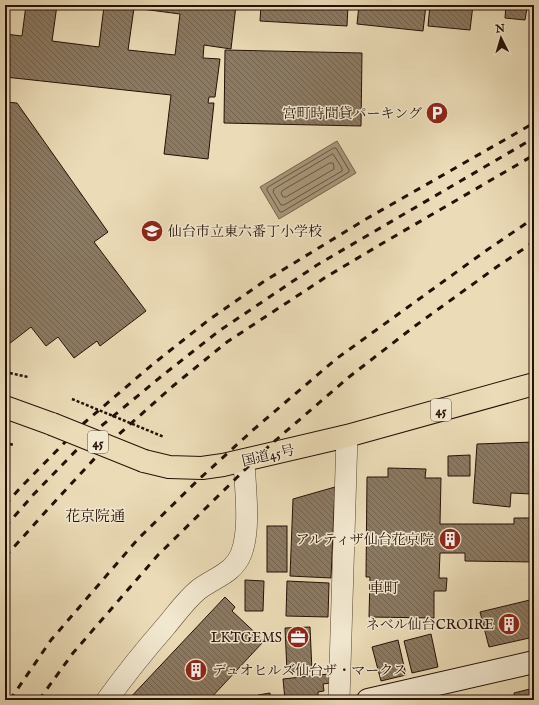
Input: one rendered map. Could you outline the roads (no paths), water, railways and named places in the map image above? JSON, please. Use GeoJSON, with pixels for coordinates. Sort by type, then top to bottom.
{"type":"FeatureCollection","features":[{"type":"Feature","properties":{"kind":"highway","name":"国道45号"},"geometry":{"type":"LineString","coordinates":[[5,407],[144,461],[169,467],[202,468],[244,460],[347,436],[534,384]]}},
{"type":"Feature","properties":{"kind":"street"},"geometry":{"type":"LineString","coordinates":[[339,700],[347,436]]}},
{"type":"Feature","properties":{"kind":"street"},"geometry":{"type":"LineString","coordinates":[[107,700],[129,670],[198,590],[220,578],[236,564],[244,546],[247,528],[244,460]]}},
{"type":"Feature","properties":{"kind":"street"},"geometry":{"type":"LineString","coordinates":[[368,700],[534,662]]}},
{"type":"Feature","properties":{"kind":"water"},"geometry":{"type":"Polygon","coordinates":[[[337,141],[356,173],[279,219],[260,187],[337,141]]]}},
{"type":"Feature","properties":{"kind":"railway"},"geometry":{"type":"LineString","coordinates":[[5,505],[84,423],[153,364],[210,319],[263,282],[366,219],[534,123]]}},
{"type":"Feature","properties":{"kind":"railway"},"geometry":{"type":"LineString","coordinates":[[5,527],[33,495],[94,432],[219,331],[317,265],[534,138]]}},
{"type":"Feature","properties":{"kind":"railway"},"geometry":{"type":"LineString","coordinates":[[5,557],[108,444],[173,386],[227,342],[326,277],[534,155]]}},
{"type":"Feature","properties":{"kind":"railway"},"geometry":{"type":"LineString","coordinates":[[10,700],[51,640],[138,539],[196,482],[253,430],[336,359],[534,218]]}},
{"type":"Feature","properties":{"kind":"railway"},"geometry":{"type":"LineString","coordinates":[[39,700],[73,653],[158,555],[269,446],[349,377],[415,326],[534,242]]}},
{"type":"Feature","properties":{"kind":"place","name":"宮町時間貸パーキング"},"geometry":{"type":"Point","coordinates":[437,113]}},
{"type":"Feature","properties":{"kind":"place","name":"仙台市立東六番丁小学校"},"geometry":{"type":"Point","coordinates":[152,231]}},
{"type":"Feature","properties":{"kind":"place","name":"アルティザ仙台花京院"},"geometry":{"type":"Point","coordinates":[450,539]}},
{"type":"Feature","properties":{"kind":"place","name":"ネベル仙台CROIRE"},"geometry":{"type":"Point","coordinates":[509,624]}},
{"type":"Feature","properties":{"kind":"place","name":"LKTGEMS"},"geometry":{"type":"Point","coordinates":[298,637]}},
{"type":"Feature","properties":{"kind":"place","name":"デュオヒルズ仙台ザ・マークス"},"geometry":{"type":"Point","coordinates":[196,670]}},
{"type":"Feature","properties":{"kind":"district","name":"花京院通"},"geometry":{"type":"Point","coordinates":[95,516]}},
{"type":"Feature","properties":{"kind":"district","name":"車町"},"geometry":{"type":"Point","coordinates":[384,588]}}]}
